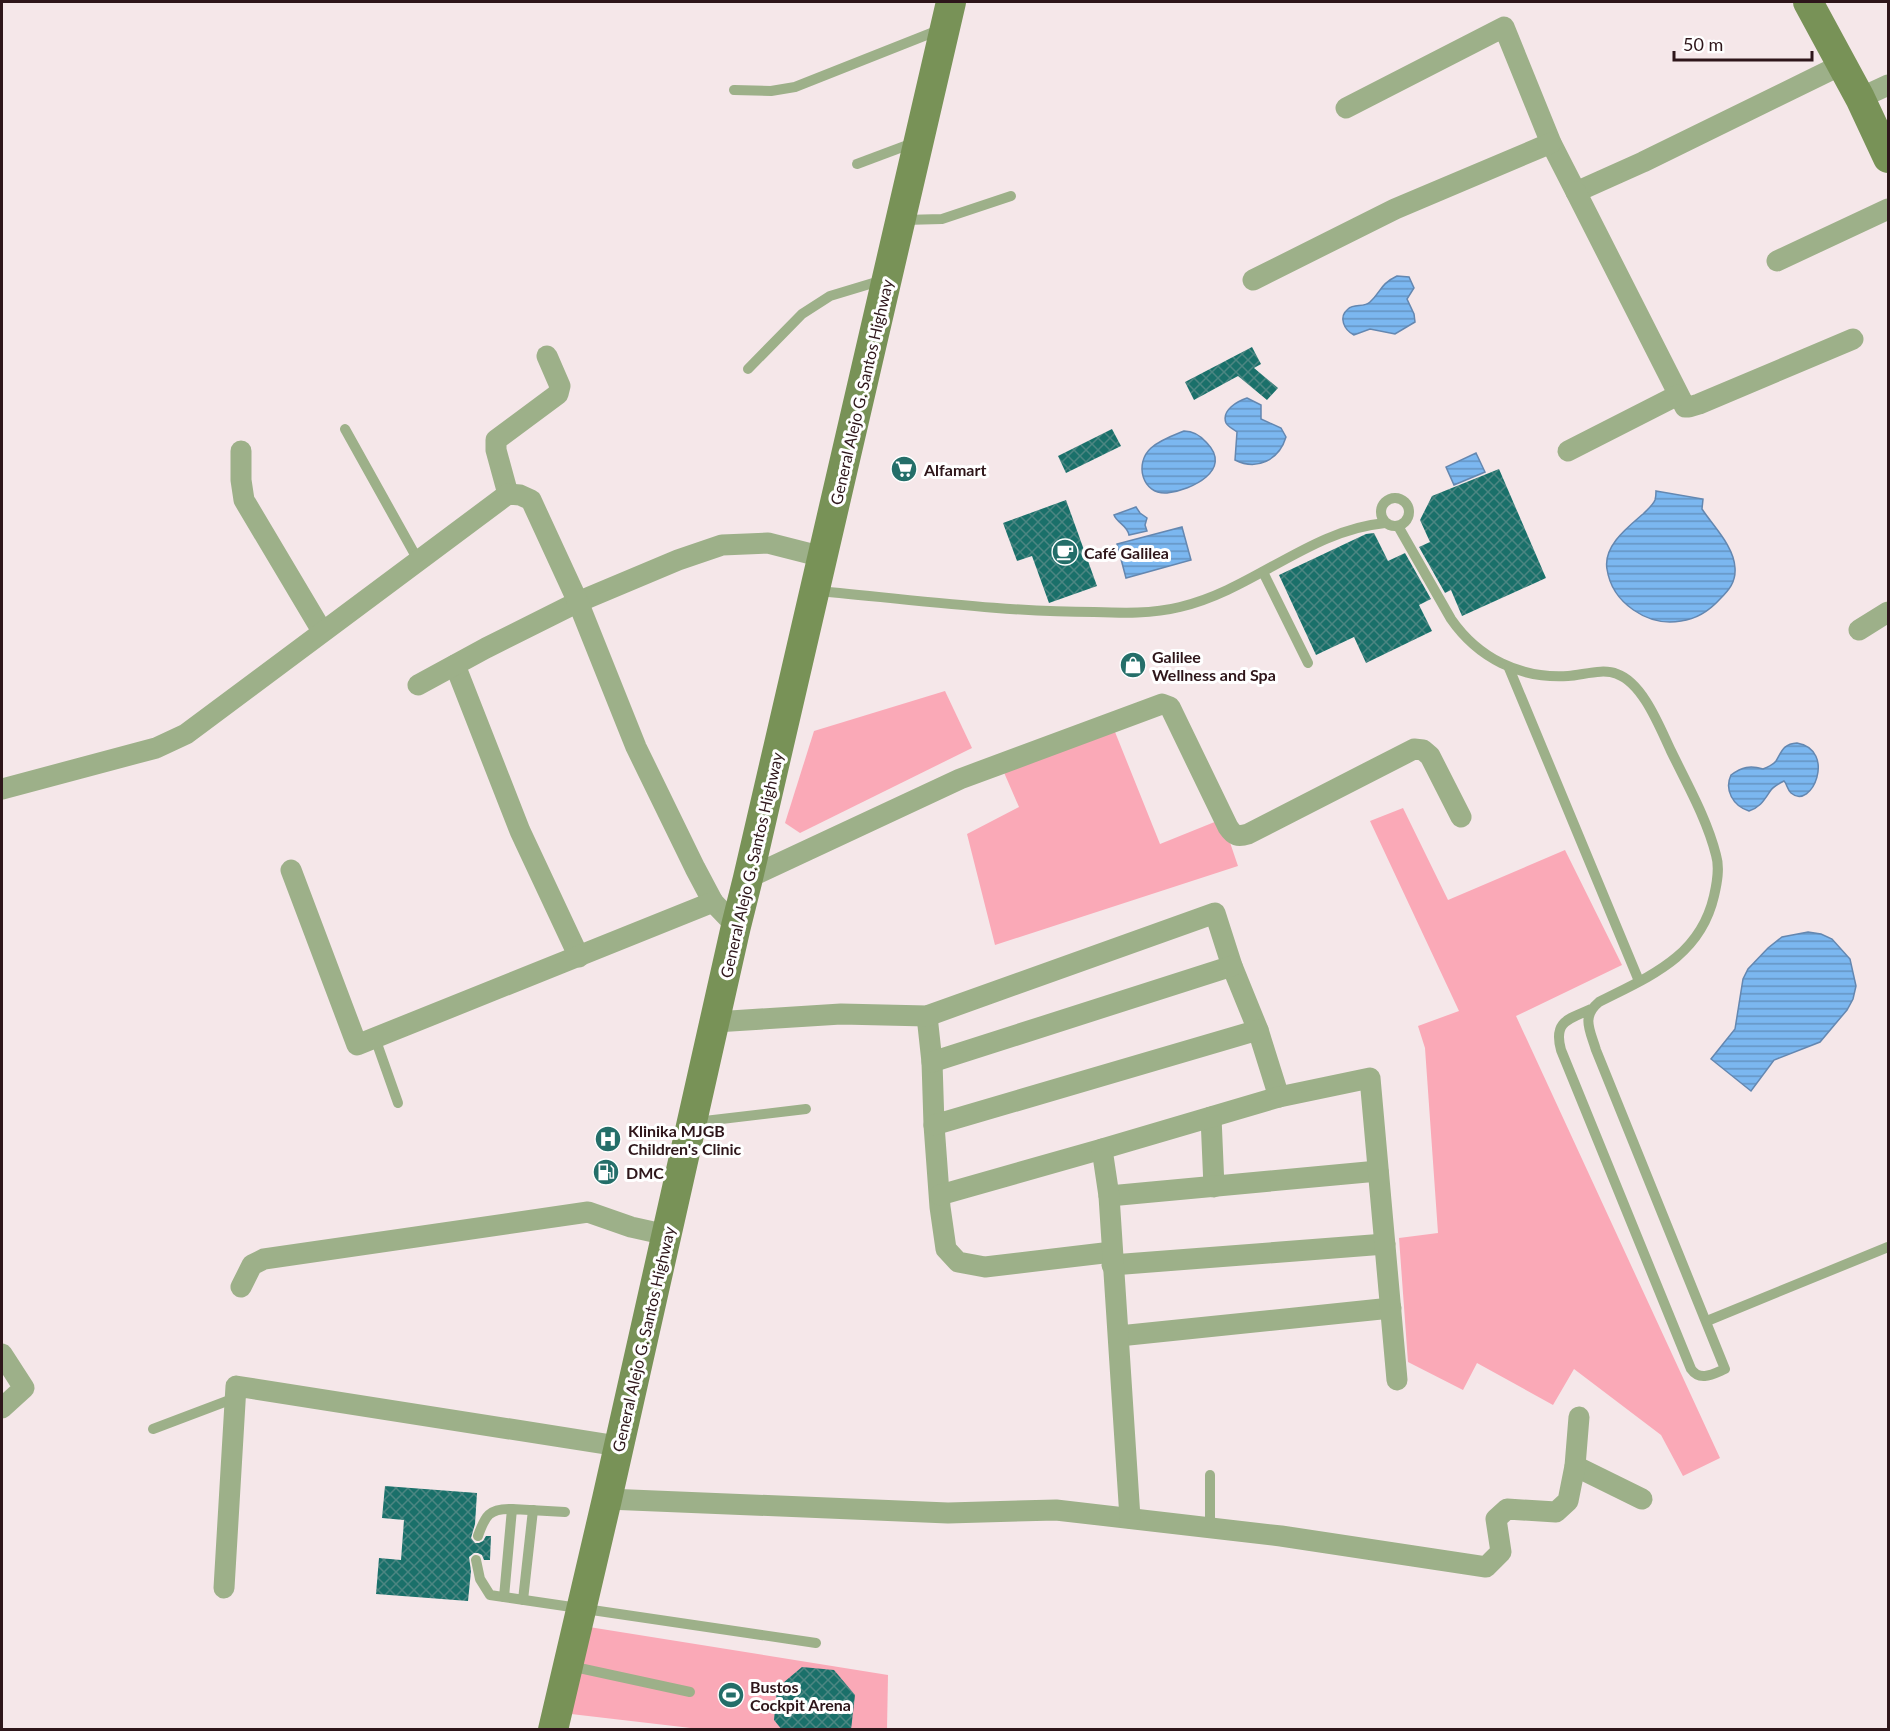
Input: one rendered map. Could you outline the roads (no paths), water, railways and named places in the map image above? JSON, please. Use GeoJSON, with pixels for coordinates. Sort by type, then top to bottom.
{"type":"FeatureCollection","features":[{"type":"Feature","properties":{"kind":"main road"},"geometry":{"type":"LineString","coordinates":[[1808,2],[1843,64],[1888,158]]}},
{"type":"Feature","properties":{"kind":"main road","name":"General Alejo G. Santos Highway"},"geometry":{"type":"LineString","coordinates":[[553,1730],[716,1022],[736,926],[824,557],[948,15]]}},
{"type":"Feature","properties":{"kind":"street"},"geometry":{"type":"LineString","coordinates":[[1346,108],[1504,27],[1551,142],[1685,406],[1689,407],[1853,339]]}},
{"type":"Feature","properties":{"kind":"street"},"geometry":{"type":"LineString","coordinates":[[1576,192],[1643,162],[1843,64]]}},
{"type":"Feature","properties":{"kind":"street"},"geometry":{"type":"LineString","coordinates":[[1860,98],[1888,85]]}},
{"type":"Feature","properties":{"kind":"street"},"geometry":{"type":"LineString","coordinates":[[1253,280],[1395,209],[1551,142]]}},
{"type":"Feature","properties":{"kind":"street"},"geometry":{"type":"LineString","coordinates":[[1778,261],[1888,209]]}},
{"type":"Feature","properties":{"kind":"street"},"geometry":{"type":"LineString","coordinates":[[508,494],[496,450],[496,440],[558,394],[560,386],[547,356]]}},
{"type":"Feature","properties":{"kind":"street"},"geometry":{"type":"LineString","coordinates":[[1568,451],[1678,395]]}},
{"type":"Feature","properties":{"kind":"street"},"geometry":{"type":"LineString","coordinates":[[241,451],[244,500],[322,631]]}},
{"type":"Feature","properties":{"kind":"street"},"geometry":{"type":"LineString","coordinates":[[2,789],[156,748],[186,734],[508,494],[520,495],[531,500],[578,602],[636,747],[695,868],[713,902],[736,926]]}},
{"type":"Feature","properties":{"kind":"street"},"geometry":{"type":"LineString","coordinates":[[418,685],[578,602],[678,560],[722,545],[768,543],[824,557]]}},
{"type":"Feature","properties":{"kind":"street"},"geometry":{"type":"LineString","coordinates":[[1859,630],[1888,612]]}},
{"type":"Feature","properties":{"kind":"street"},"geometry":{"type":"LineString","coordinates":[[455,664],[520,831],[579,957]]}},
{"type":"Feature","properties":{"kind":"street"},"geometry":{"type":"LineString","coordinates":[[748,878],[960,778],[1162,704],[1170,707],[1233,834],[1239,836],[1248,834],[1414,749],[1423,750],[1430,756],[1461,817]]}},
{"type":"Feature","properties":{"kind":"street"},"geometry":{"type":"LineString","coordinates":[[291,870],[357,1046],[713,902]]}},
{"type":"Feature","properties":{"kind":"street"},"geometry":{"type":"LineString","coordinates":[[716,1022],[841,1014],[927,1016],[1215,913],[1280,1097]]}},
{"type":"Feature","properties":{"kind":"street"},"geometry":{"type":"LineString","coordinates":[[932,1062],[1232,966]]}},
{"type":"Feature","properties":{"kind":"street"},"geometry":{"type":"LineString","coordinates":[[927,1016],[932,1062],[934,1125],[946,1249],[958,1262],[985,1267],[1385,1244]]}},
{"type":"Feature","properties":{"kind":"street"},"geometry":{"type":"LineString","coordinates":[[934,1125],[1258,1030]]}},
{"type":"Feature","properties":{"kind":"street"},"geometry":{"type":"LineString","coordinates":[[940,1195],[1280,1097],[1370,1078],[1397,1380]]}},
{"type":"Feature","properties":{"kind":"street"},"geometry":{"type":"LineString","coordinates":[[1211,1118],[1214,1187]]}},
{"type":"Feature","properties":{"kind":"street"},"geometry":{"type":"LineString","coordinates":[[1102,1149],[1109,1196],[1130,1518]]}},
{"type":"Feature","properties":{"kind":"street"},"geometry":{"type":"LineString","coordinates":[[1109,1196],[1378,1171]]}},
{"type":"Feature","properties":{"kind":"street"},"geometry":{"type":"LineString","coordinates":[[241,1287],[252,1265],[264,1259],[588,1212],[631,1227],[667,1235]]}},
{"type":"Feature","properties":{"kind":"street"},"geometry":{"type":"LineString","coordinates":[[1119,1336],[1391,1308]]}},
{"type":"Feature","properties":{"kind":"street"},"geometry":{"type":"LineString","coordinates":[[2,1354],[24,1388],[2,1408]]}},
{"type":"Feature","properties":{"kind":"street"},"geometry":{"type":"LineString","coordinates":[[224,1588],[236,1386],[618,1446]]}},
{"type":"Feature","properties":{"kind":"street"},"geometry":{"type":"LineString","coordinates":[[607,1498],[948,1513],[1056,1510],[1281,1536],[1486,1567],[1501,1552],[1496,1518],[1507,1509],[1556,1512],[1568,1501],[1575,1466],[1579,1417]]}},
{"type":"Feature","properties":{"kind":"street"},"geometry":{"type":"LineString","coordinates":[[1575,1466],[1642,1499]]}},
{"type":"Feature","properties":{"kind":"lane"},"geometry":{"type":"LineString","coordinates":[[734,90],[771,91],[795,87],[948,15]]}},
{"type":"Feature","properties":{"kind":"lane"},"geometry":{"type":"LineString","coordinates":[[857,164],[919,141]]}},
{"type":"Feature","properties":{"kind":"lane"},"geometry":{"type":"LineString","coordinates":[[901,221],[942,219],[1011,196]]}},
{"type":"Feature","properties":{"kind":"lane"},"geometry":{"type":"LineString","coordinates":[[748,369],[802,314],[830,297],[886,279]]}},
{"type":"Feature","properties":{"kind":"lane"},"geometry":{"type":"LineString","coordinates":[[345,429],[418,560]]}},
{"type":"Feature","properties":{"kind":"lane"},"geometry":{"type":"LineString","coordinates":[[1394,498],[1406,504],[1408,514],[1407,520],[1398,526],[1385,523],[1381,517],[1383,504],[1394,498]]}},
{"type":"Feature","properties":{"kind":"lane"},"geometry":{"type":"LineString","coordinates":[[816,591],[1054,612],[1142,613],[1180,607],[1214,595],[1332,536],[1355,528],[1385,523]]}},
{"type":"Feature","properties":{"kind":"lane"},"geometry":{"type":"LineString","coordinates":[[1398,526],[1460,632],[1483,653],[1509,668],[1533,674],[1566,676],[1606,672],[1618,674],[1633,684],[1650,708],[1703,819],[1717,856],[1718,880],[1712,908],[1698,935],[1681,955],[1661,970],[1563,1022],[1557,1038],[1691,1369],[1695,1375],[1702,1377],[1725,1369],[1596,1050],[1587,1020],[1591,1008]]}},
{"type":"Feature","properties":{"kind":"lane"},"geometry":{"type":"LineString","coordinates":[[1263,572],[1308,663]]}},
{"type":"Feature","properties":{"kind":"lane"},"geometry":{"type":"LineString","coordinates":[[1509,668],[1639,981]]}},
{"type":"Feature","properties":{"kind":"lane"},"geometry":{"type":"LineString","coordinates":[[375,1038],[398,1103]]}},
{"type":"Feature","properties":{"kind":"lane"},"geometry":{"type":"LineString","coordinates":[[692,1122],[806,1109]]}},
{"type":"Feature","properties":{"kind":"lane"},"geometry":{"type":"LineString","coordinates":[[1707,1321],[1888,1247]]}},
{"type":"Feature","properties":{"kind":"lane"},"geometry":{"type":"LineString","coordinates":[[153,1429],[235,1398]]}},
{"type":"Feature","properties":{"kind":"lane"},"geometry":{"type":"LineString","coordinates":[[1210,1475],[1210,1528]]}},
{"type":"Feature","properties":{"kind":"lane"},"geometry":{"type":"LineString","coordinates":[[477,1536],[487,1515],[499,1508],[565,1512]]}},
{"type":"Feature","properties":{"kind":"lane"},"geometry":{"type":"LineString","coordinates":[[504,1597],[512,1509]]}},
{"type":"Feature","properties":{"kind":"lane"},"geometry":{"type":"LineString","coordinates":[[523,1600],[533,1510]]}},
{"type":"Feature","properties":{"kind":"lane"},"geometry":{"type":"LineString","coordinates":[[476,1560],[480,1579],[490,1595],[816,1643]]}},
{"type":"Feature","properties":{"kind":"lane"},"geometry":{"type":"LineString","coordinates":[[567,1665],[690,1692]]}},
{"type":"Feature","properties":{"kind":"water"},"geometry":{"type":"Polygon","coordinates":[[[1397,276],[1409,277],[1414,288],[1407,299],[1415,322],[1395,334],[1370,329],[1354,335],[1350,333],[1343,319],[1345,312],[1350,307],[1368,304],[1384,285],[1397,276]]]}},
{"type":"Feature","properties":{"kind":"water"},"geometry":{"type":"Polygon","coordinates":[[[1247,398],[1261,405],[1261,419],[1281,428],[1286,437],[1283,445],[1273,457],[1259,464],[1235,460],[1237,432],[1226,423],[1225,418],[1231,407],[1247,398]]]}},
{"type":"Feature","properties":{"kind":"water"},"geometry":{"type":"Polygon","coordinates":[[[1184,431],[1197,434],[1207,443],[1214,453],[1215,462],[1212,470],[1206,477],[1187,488],[1167,493],[1158,492],[1146,484],[1143,477],[1142,469],[1146,454],[1167,438],[1184,431]]]}},
{"type":"Feature","properties":{"kind":"water"},"geometry":{"type":"Polygon","coordinates":[[[1476,453],[1485,472],[1454,485],[1446,467],[1476,453]]]}},
{"type":"Feature","properties":{"kind":"water"},"geometry":{"type":"Polygon","coordinates":[[[1656,491],[1703,499],[1702,509],[1727,544],[1734,560],[1734,577],[1729,589],[1707,610],[1687,620],[1669,622],[1656,620],[1634,610],[1616,592],[1607,569],[1609,553],[1613,545],[1624,531],[1651,506],[1655,500],[1656,491]]]}},
{"type":"Feature","properties":{"kind":"water"},"geometry":{"type":"Polygon","coordinates":[[[1136,507],[1147,518],[1145,525],[1147,531],[1129,535],[1114,515],[1136,507]]]}},
{"type":"Feature","properties":{"kind":"water"},"geometry":{"type":"Polygon","coordinates":[[[1182,527],[1191,560],[1126,578],[1117,544],[1182,527]]]}},
{"type":"Feature","properties":{"kind":"water"},"geometry":{"type":"Polygon","coordinates":[[[1797,743],[1809,748],[1816,756],[1818,767],[1813,787],[1806,794],[1799,796],[1791,793],[1784,781],[1771,790],[1762,803],[1749,811],[1734,801],[1729,792],[1731,775],[1746,768],[1769,767],[1786,746],[1797,743]]]}},
{"type":"Feature","properties":{"kind":"water"},"geometry":{"type":"Polygon","coordinates":[[[1808,932],[1832,939],[1850,959],[1856,986],[1853,999],[1847,1010],[1820,1042],[1774,1060],[1751,1091],[1711,1059],[1735,1029],[1743,979],[1748,969],[1782,937],[1808,932]]]}},
{"type":"Feature","properties":{"kind":"place","name":"Alfamart"},"geometry":{"type":"Point","coordinates":[904,469]}},
{"type":"Feature","properties":{"kind":"place","name":"Café Galilea"},"geometry":{"type":"Point","coordinates":[1065,552]}},
{"type":"Feature","properties":{"kind":"place","name":"Galilee Wellness and Spa"},"geometry":{"type":"Point","coordinates":[1133,665]}},
{"type":"Feature","properties":{"kind":"place","name":"Klinika MJGB Children's Clinic"},"geometry":{"type":"Point","coordinates":[608,1139]}},
{"type":"Feature","properties":{"kind":"place","name":"DMC"},"geometry":{"type":"Point","coordinates":[606,1172]}},
{"type":"Feature","properties":{"kind":"place","name":"Bustos Cockpit Arena"},"geometry":{"type":"Point","coordinates":[731,1695]}}]}
